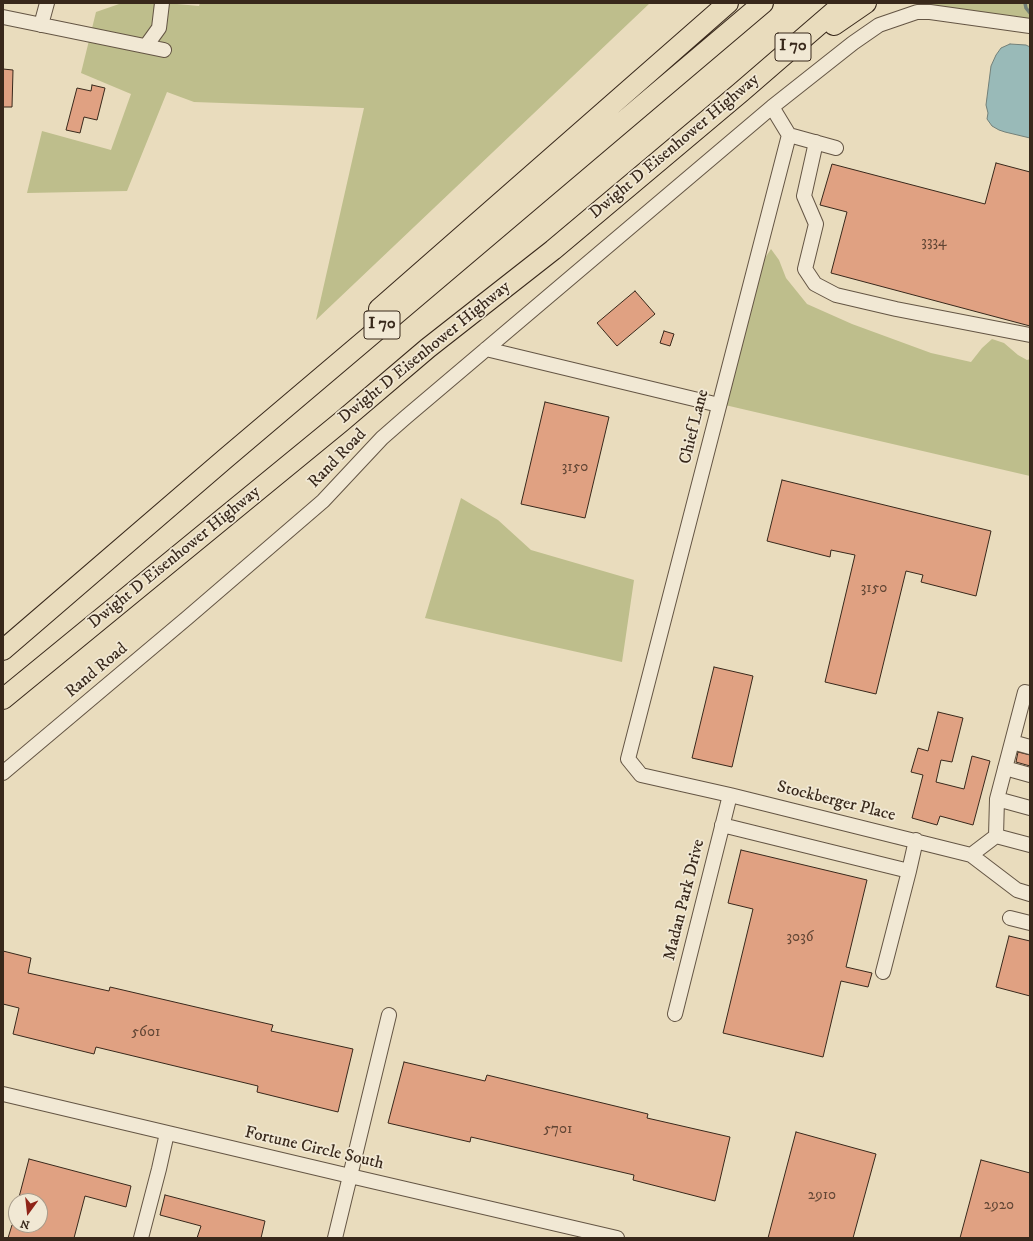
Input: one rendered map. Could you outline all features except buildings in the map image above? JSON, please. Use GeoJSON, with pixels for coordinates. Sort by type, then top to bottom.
{"type":"FeatureCollection","features":[{"type":"Feature","properties":{"kind":"highway"},"geometry":{"type":"LineString","coordinates":[[226,458],[375,313],[728,3]]}},
{"type":"Feature","properties":{"kind":"highway","name":"I 70"},"geometry":{"type":"LineString","coordinates":[[3,650],[226,458],[763,3]]}},
{"type":"Feature","properties":{"kind":"highway","name":"Dwight D Eisenhower Highway"},"geometry":{"type":"LineString","coordinates":[[3,698],[428,348],[553,250],[844,3]]}},
{"type":"Feature","properties":{"kind":"highway"},"geometry":{"type":"LineString","coordinates":[[741,92],[866,3]]}},
{"type":"Feature","properties":{"kind":"street"},"geometry":{"type":"LineString","coordinates":[[41,25],[47,3]]}},
{"type":"Feature","properties":{"kind":"street"},"geometry":{"type":"LineString","coordinates":[[146,46],[159,28],[162,3]]}},
{"type":"Feature","properties":{"kind":"street","name":"Rand Road"},"geometry":{"type":"LineString","coordinates":[[3,773],[323,501],[388,433],[772,107],[853,43],[879,25],[917,12],[930,12],[1030,26]]}},
{"type":"Feature","properties":{"kind":"street"},"geometry":{"type":"LineString","coordinates":[[3,17],[164,50]]}},
{"type":"Feature","properties":{"kind":"street"},"geometry":{"type":"LineString","coordinates":[[772,107],[789,135],[836,148]]}},
{"type":"Feature","properties":{"kind":"street","name":"Chief Lane"},"geometry":{"type":"LineString","coordinates":[[628,759],[789,135]]}},
{"type":"Feature","properties":{"kind":"street"},"geometry":{"type":"LineString","coordinates":[[816,142],[804,196],[816,224],[805,269],[815,284],[836,295],[896,309],[1030,336]]}},
{"type":"Feature","properties":{"kind":"street"},"geometry":{"type":"LineString","coordinates":[[486,349],[719,405]]}},
{"type":"Feature","properties":{"kind":"street"},"geometry":{"type":"LineString","coordinates":[[996,836],[997,799],[1025,692],[1030,693]]}},
{"type":"Feature","properties":{"kind":"street"},"geometry":{"type":"LineString","coordinates":[[1012,742],[1030,747]]}},
{"type":"Feature","properties":{"kind":"street","name":"Stockberger Place"},"geometry":{"type":"LineString","coordinates":[[628,759],[641,775],[916,840],[971,855],[1017,890],[1030,894]]}},
{"type":"Feature","properties":{"kind":"street"},"geometry":{"type":"LineString","coordinates":[[1005,768],[1030,775]]}},
{"type":"Feature","properties":{"kind":"street","name":"Madan Park Drive"},"geometry":{"type":"LineString","coordinates":[[675,1014],[730,795]]}},
{"type":"Feature","properties":{"kind":"street"},"geometry":{"type":"LineString","coordinates":[[997,799],[1030,808]]}},
{"type":"Feature","properties":{"kind":"street"},"geometry":{"type":"LineString","coordinates":[[722,825],[909,871]]}},
{"type":"Feature","properties":{"kind":"street"},"geometry":{"type":"LineString","coordinates":[[996,836],[1030,845]]}},
{"type":"Feature","properties":{"kind":"street"},"geometry":{"type":"LineString","coordinates":[[971,855],[996,836]]}},
{"type":"Feature","properties":{"kind":"street"},"geometry":{"type":"LineString","coordinates":[[883,972],[916,840]]}},
{"type":"Feature","properties":{"kind":"street"},"geometry":{"type":"LineString","coordinates":[[1010,918],[1030,924]]}},
{"type":"Feature","properties":{"kind":"street"},"geometry":{"type":"LineString","coordinates":[[335,1238],[389,1015]]}},
{"type":"Feature","properties":{"kind":"street","name":"Fortune Circle South"},"geometry":{"type":"LineString","coordinates":[[3,1094],[617,1238]]}},
{"type":"Feature","properties":{"kind":"street"},"geometry":{"type":"LineString","coordinates":[[141,1238],[160,1169],[168,1133]]}},
{"type":"Feature","properties":{"kind":"green space"},"geometry":{"type":"Polygon","coordinates":[[[122,3],[166,3],[199,6],[200,3],[650,3],[316,320],[364,108],[194,102],[167,92],[127,191],[27,193],[42,131],[111,150],[131,94],[81,73],[96,12],[122,3]]]}},
{"type":"Feature","properties":{"kind":"green space"},"geometry":{"type":"Polygon","coordinates":[[[928,3],[1030,3],[1030,22],[927,5],[928,3]]]}},
{"type":"Feature","properties":{"kind":"green space"},"geometry":{"type":"Polygon","coordinates":[[[771,249],[779,260],[786,278],[807,304],[852,324],[931,353],[971,362],[982,348],[992,339],[1004,343],[1018,355],[1027,360],[1030,359],[1030,476],[725,405],[763,261],[771,249]]]}},
{"type":"Feature","properties":{"kind":"green space"},"geometry":{"type":"Polygon","coordinates":[[[461,498],[498,520],[531,550],[634,580],[622,662],[425,618],[461,498]]]}},
{"type":"Feature","properties":{"kind":"water"},"geometry":{"type":"Polygon","coordinates":[[[1010,44],[1026,45],[1030,47],[1030,138],[999,130],[992,126],[987,119],[988,113],[986,105],[991,66],[1001,48],[1010,44]]]}},
{"type":"Feature","properties":{"kind":"waterway"},"geometry":{"type":"LineString","coordinates":[[1025,3],[1026,8],[1030,13]]}}]}
